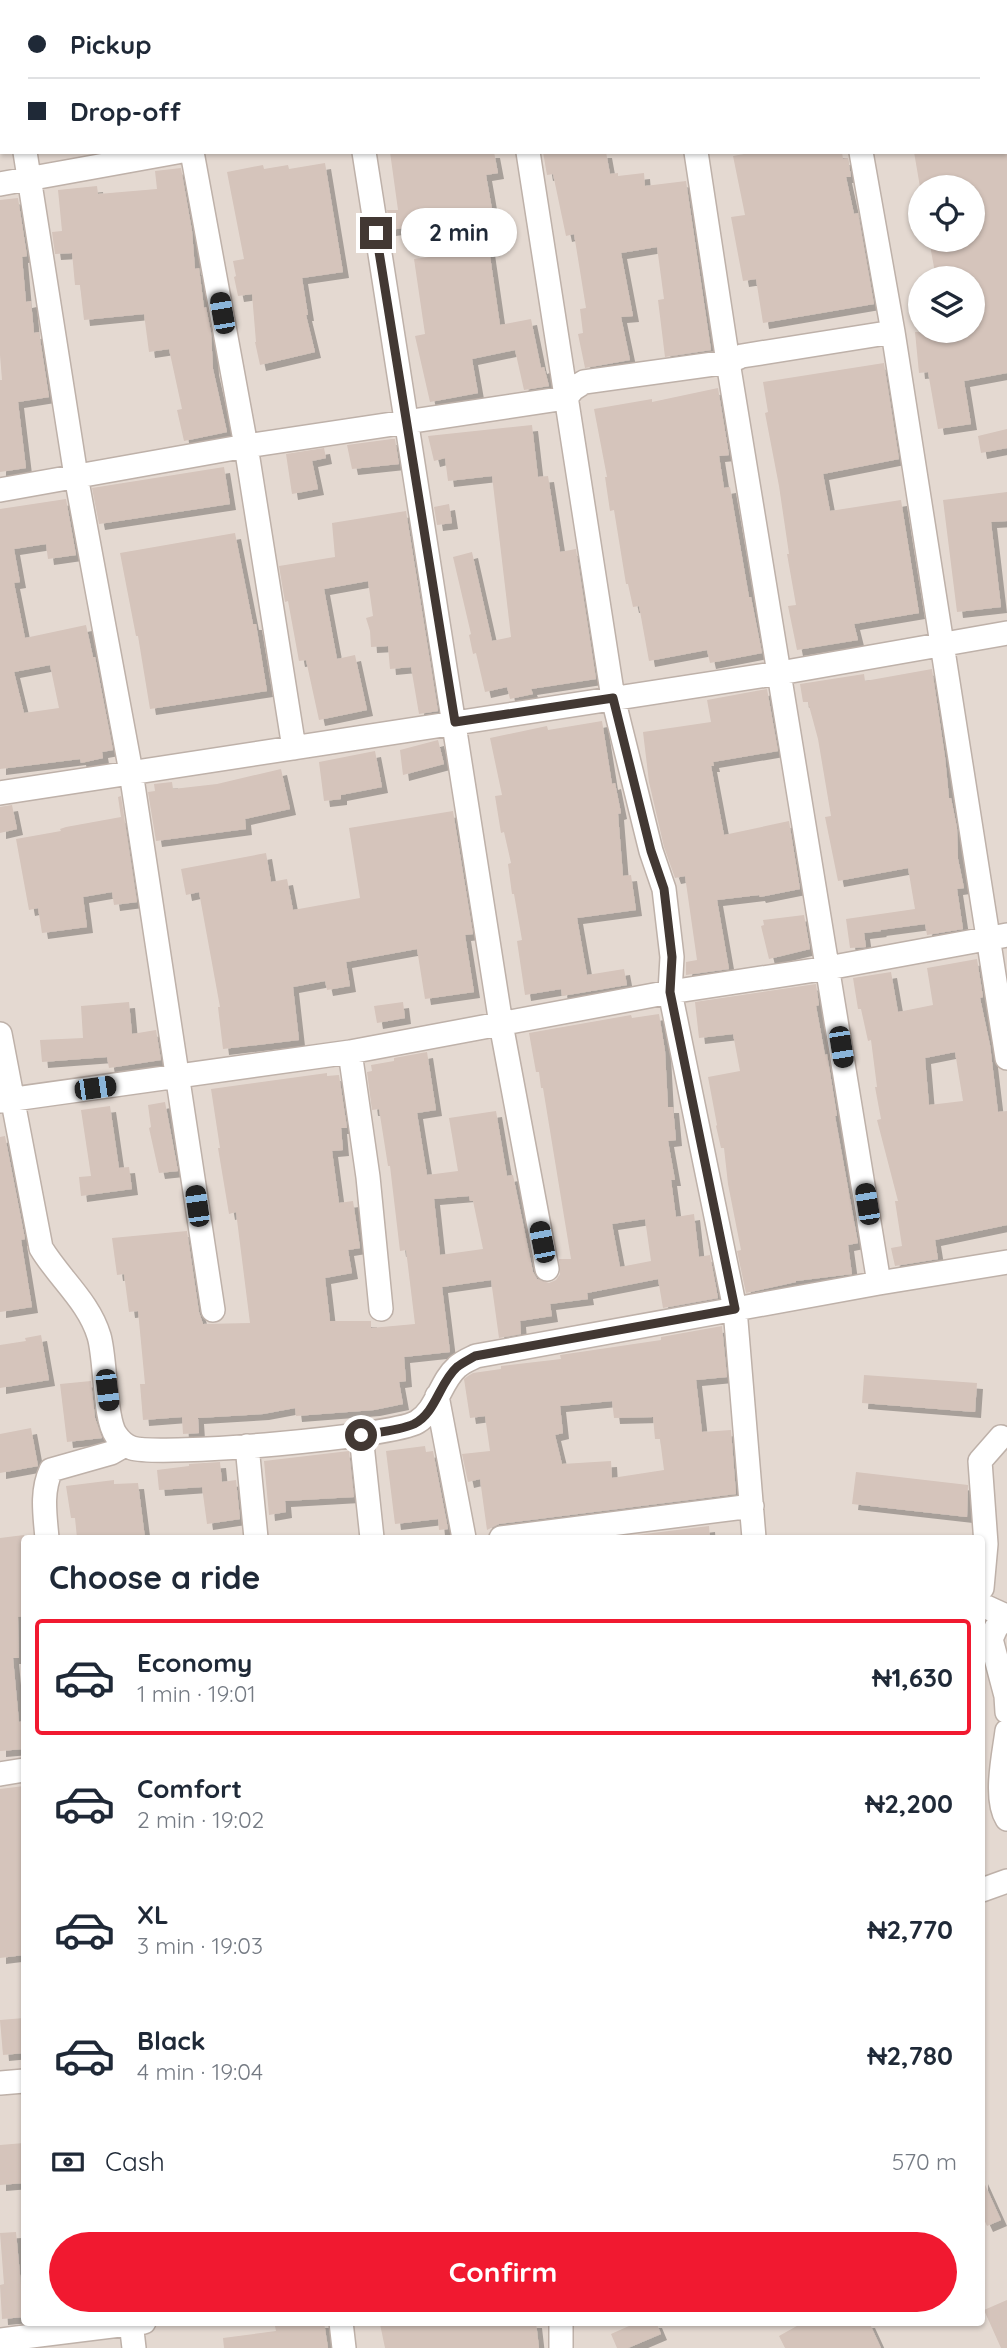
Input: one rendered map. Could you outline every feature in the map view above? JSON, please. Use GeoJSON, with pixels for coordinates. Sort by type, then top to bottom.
{"type":"FeatureCollection","features":[{"type":"Feature","properties":{"kind":"street"},"geometry":{"type":"LineString","coordinates":[[25,154],[76,476],[131,772],[213,1310]]}},
{"type":"Feature","properties":{"kind":"street"},"geometry":{"type":"LineString","coordinates":[[0,184],[166,154]]}},
{"type":"Feature","properties":{"kind":"street"},"geometry":{"type":"LineString","coordinates":[[192,154],[246,446],[294,748]]}},
{"type":"Feature","properties":{"kind":"street"},"geometry":{"type":"LineString","coordinates":[[364,154],[501,1024],[547,1269]]}},
{"type":"Feature","properties":{"kind":"street"},"geometry":{"type":"LineString","coordinates":[[528,154],[613,698],[651,851],[664,889],[672,957],[670,992],[735,1309],[754,1535]]}},
{"type":"Feature","properties":{"kind":"street"},"geometry":{"type":"LineString","coordinates":[[696,154],[727,362],[879,1283]]}},
{"type":"Feature","properties":{"kind":"street"},"geometry":{"type":"LineString","coordinates":[[861,154],[893,332],[940,643],[997,937],[1007,1058]]}},
{"type":"Feature","properties":{"kind":"street"},"geometry":{"type":"LineString","coordinates":[[566,398],[572,388],[584,382],[727,362],[742,356],[893,332]]}},
{"type":"Feature","properties":{"kind":"street"},"geometry":{"type":"LineString","coordinates":[[0,490],[246,446],[566,398]]}},
{"type":"Feature","properties":{"kind":"street"},"geometry":{"type":"LineString","coordinates":[[0,793],[780,673],[1007,633]]}},
{"type":"Feature","properties":{"kind":"street"},"geometry":{"type":"LineString","coordinates":[[6,1100],[350,1052],[670,992],[828,968],[997,937]]}},
{"type":"Feature","properties":{"kind":"street"},"geometry":{"type":"LineString","coordinates":[[0,1034],[6,1100],[41,1248],[92,1318],[100,1338],[114,1433],[133,1449],[152,1451],[247,1446],[400,1429],[416,1423],[426,1415],[457,1367],[475,1356],[1007,1262]]}},
{"type":"Feature","properties":{"kind":"street"},"geometry":{"type":"LineString","coordinates":[[350,1052],[368,1177],[380,1309]]}},
{"type":"Feature","properties":{"kind":"street"},"geometry":{"type":"LineString","coordinates":[[437,1396],[463,1535]]}},
{"type":"Feature","properties":{"kind":"street"},"geometry":{"type":"LineString","coordinates":[[361,1435],[372,1535]]}},
{"type":"Feature","properties":{"kind":"street"},"geometry":{"type":"LineString","coordinates":[[985,1555],[980,1461],[1001,1437]]}},
{"type":"Feature","properties":{"kind":"street"},"geometry":{"type":"LineString","coordinates":[[47,1535],[44,1506],[46,1481],[51,1470],[111,1453],[125,1445]]}},
{"type":"Feature","properties":{"kind":"street"},"geometry":{"type":"LineString","coordinates":[[247,1446],[256,1535]]}},
{"type":"Feature","properties":{"kind":"street"},"geometry":{"type":"LineString","coordinates":[[524,1535],[751,1506]]}},
{"type":"Feature","properties":{"kind":"street"},"geometry":{"type":"LineString","coordinates":[[985,1606],[1006,1616],[991,1639],[1006,1696],[1007,1712]]}},
{"type":"Feature","properties":{"kind":"street"},"geometry":{"type":"LineString","coordinates":[[1007,1731],[1000,1793],[1007,1819]]}},
{"type":"Feature","properties":{"kind":"street"},"geometry":{"type":"LineString","coordinates":[[0,1774],[21,1770]]}},
{"type":"Feature","properties":{"kind":"street"},"geometry":{"type":"LineString","coordinates":[[985,1889],[1007,1881]]}},
{"type":"Feature","properties":{"kind":"street"},"geometry":{"type":"LineString","coordinates":[[0,2083],[21,2081]]}},
{"type":"Feature","properties":{"kind":"street"},"geometry":{"type":"LineString","coordinates":[[0,2340],[111,2326]]}},
{"type":"Feature","properties":{"kind":"street"},"geometry":{"type":"LineString","coordinates":[[134,2348],[135,2326]]}},
{"type":"Feature","properties":{"kind":"street"},"geometry":{"type":"LineString","coordinates":[[341,2326],[344,2348]]}},
{"type":"Feature","properties":{"kind":"street"},"geometry":{"type":"LineString","coordinates":[[561,2326],[561,2348]]}},
{"type":"Feature","properties":{"kind":"shaded area"},"geometry":{"type":"Polygon","coordinates":[[[0,154],[1007,154],[1007,2348],[0,2348],[0,154]]]}},
{"type":"Feature","properties":{"kind":"building"},"geometry":{"type":"Polygon","coordinates":[[[390,154],[494,154],[498,173],[486,175],[496,232],[477,236],[473,218],[390,230],[387,210],[398,210],[390,154]]]}},
{"type":"Feature","properties":{"kind":"building"},"geometry":{"type":"Polygon","coordinates":[[[543,154],[606,154],[610,174],[618,173],[618,176],[644,173],[645,186],[686,181],[711,350],[665,357],[658,300],[664,299],[657,247],[621,253],[633,316],[621,317],[630,360],[585,368],[578,334],[583,333],[580,309],[586,308],[574,234],[566,236],[553,174],[547,175],[543,154]]]}},
{"type":"Feature","properties":{"kind":"building"},"geometry":{"type":"Polygon","coordinates":[[[842,154],[843,159],[848,158],[851,177],[846,177],[854,214],[858,213],[874,304],[763,323],[756,279],[743,281],[731,217],[745,215],[733,156],[842,154]]]}},
{"type":"Feature","properties":{"kind":"building"},"geometry":{"type":"Polygon","coordinates":[[[914,154],[1007,154],[1007,373],[964,381],[971,424],[938,429],[928,372],[919,373],[916,343],[985,343],[985,266],[934,266],[931,252],[985,252],[985,175],[918,175],[914,154]]]}},
{"type":"Feature","properties":{"kind":"building"},"geometry":{"type":"Polygon","coordinates":[[[325,163],[343,272],[302,278],[306,315],[315,352],[260,365],[255,342],[252,294],[238,296],[234,277],[233,261],[244,259],[227,172],[263,165],[264,169],[288,165],[289,169],[325,163]]]}},
{"type":"Feature","properties":{"kind":"building"},"geometry":{"type":"Polygon","coordinates":[[[181,168],[192,231],[195,269],[199,268],[204,308],[206,307],[211,332],[213,369],[227,432],[184,441],[177,410],[182,409],[169,349],[149,352],[144,314],[84,320],[80,285],[75,285],[72,253],[55,254],[52,232],[62,231],[58,190],[97,186],[98,194],[157,189],[155,171],[181,168]]]}},
{"type":"Feature","properties":{"kind":"building"},"geometry":{"type":"Polygon","coordinates":[[[18,198],[27,256],[22,257],[26,302],[31,301],[34,333],[39,332],[49,397],[18,402],[26,468],[0,472],[0,200],[18,198]]]}},
{"type":"Feature","properties":{"kind":"building"},"geometry":{"type":"Polygon","coordinates":[[[489,249],[500,325],[531,319],[541,368],[544,367],[549,386],[524,390],[515,350],[472,359],[478,393],[430,402],[415,336],[425,334],[414,259],[489,249]]]}},
{"type":"Feature","properties":{"kind":"building"},"geometry":{"type":"Polygon","coordinates":[[[884,363],[899,459],[823,474],[830,511],[901,500],[919,613],[854,624],[858,640],[797,650],[788,606],[796,605],[779,486],[765,413],[768,412],[763,382],[884,363]]]}},
{"type":"Feature","properties":{"kind":"building"},"geometry":{"type":"Polygon","coordinates":[[[718,388],[729,455],[719,456],[724,488],[730,487],[749,597],[762,653],[710,663],[707,650],[649,661],[639,606],[633,607],[626,584],[614,510],[610,511],[607,477],[594,409],[652,399],[652,402],[718,388]]]}},
{"type":"Feature","properties":{"kind":"building"},"geometry":{"type":"Polygon","coordinates":[[[532,425],[538,477],[548,476],[560,552],[576,549],[596,679],[531,689],[533,694],[510,699],[507,687],[485,692],[476,653],[473,654],[453,557],[472,552],[492,641],[511,637],[492,476],[448,481],[445,458],[434,461],[428,436],[532,425]]]}},
{"type":"Feature","properties":{"kind":"building"},"geometry":{"type":"Polygon","coordinates":[[[1007,429],[1007,448],[981,453],[978,436],[1007,429]]]}},
{"type":"Feature","properties":{"kind":"building"},"geometry":{"type":"Polygon","coordinates":[[[395,439],[399,464],[352,469],[347,445],[395,439]]]}},
{"type":"Feature","properties":{"kind":"building"},"geometry":{"type":"Polygon","coordinates":[[[324,448],[326,458],[312,461],[318,489],[292,494],[286,454],[324,448]]]}},
{"type":"Feature","properties":{"kind":"building"},"geometry":{"type":"Polygon","coordinates":[[[224,467],[230,504],[99,524],[92,488],[224,467]]]}},
{"type":"Feature","properties":{"kind":"building"},"geometry":{"type":"Polygon","coordinates":[[[1007,492],[1007,521],[991,522],[1001,607],[957,612],[943,500],[1007,492]]]}},
{"type":"Feature","properties":{"kind":"building"},"geometry":{"type":"Polygon","coordinates":[[[66,499],[76,555],[48,559],[46,544],[14,549],[20,582],[14,583],[25,638],[86,625],[113,750],[102,752],[103,758],[81,763],[80,759],[0,769],[0,509],[66,499]],[[50,665],[14,672],[24,713],[59,708],[50,665]]]}},
{"type":"Feature","properties":{"kind":"building"},"geometry":{"type":"Polygon","coordinates":[[[449,504],[452,523],[437,525],[434,507],[449,504]]]}},
{"type":"Feature","properties":{"kind":"building"},"geometry":{"type":"Polygon","coordinates":[[[406,511],[438,711],[419,714],[411,667],[390,669],[388,646],[371,647],[366,618],[373,616],[368,581],[324,589],[337,659],[355,655],[367,710],[319,720],[306,660],[299,661],[279,566],[335,557],[332,523],[406,511]]]}},
{"type":"Feature","properties":{"kind":"building"},"geometry":{"type":"Polygon","coordinates":[[[235,533],[253,624],[256,624],[267,691],[150,709],[120,553],[235,533]]]}},
{"type":"Feature","properties":{"kind":"building"},"geometry":{"type":"Polygon","coordinates":[[[932,669],[949,798],[957,828],[958,859],[964,888],[957,889],[963,929],[927,935],[925,924],[880,930],[864,933],[866,947],[850,948],[846,919],[915,909],[908,868],[838,881],[825,817],[831,816],[818,739],[808,702],[803,702],[800,684],[864,674],[865,681],[932,669]]]}},
{"type":"Feature","properties":{"kind":"building"},"geometry":{"type":"Polygon","coordinates":[[[767,689],[778,751],[713,762],[714,766],[711,766],[724,835],[789,821],[800,889],[760,897],[717,900],[729,969],[686,975],[686,962],[697,960],[685,876],[675,878],[664,847],[649,782],[643,732],[711,722],[707,700],[767,689]]]}},
{"type":"Feature","properties":{"kind":"building"},"geometry":{"type":"Polygon","coordinates":[[[602,721],[612,784],[615,783],[621,813],[618,814],[623,876],[631,875],[636,910],[577,918],[587,975],[624,969],[627,985],[562,996],[561,989],[525,995],[517,941],[522,940],[512,894],[508,864],[511,863],[504,832],[501,833],[495,796],[502,795],[490,738],[547,726],[548,730],[602,721]]]}},
{"type":"Feature","properties":{"kind":"building"},"geometry":{"type":"Polygon","coordinates":[[[438,740],[444,764],[403,775],[400,750],[438,740]]]}},
{"type":"Feature","properties":{"kind":"building"},"geometry":{"type":"Polygon","coordinates":[[[375,751],[382,787],[324,801],[319,762],[375,751]]]}},
{"type":"Feature","properties":{"kind":"building"},"geometry":{"type":"Polygon","coordinates":[[[281,769],[290,809],[245,819],[246,829],[156,841],[148,792],[155,791],[154,784],[172,782],[173,789],[217,784],[281,769]]]}},
{"type":"Feature","properties":{"kind":"building"},"geometry":{"type":"Polygon","coordinates":[[[121,796],[137,902],[114,905],[112,892],[83,897],[87,927],[42,933],[38,908],[29,910],[16,839],[121,817],[118,797],[121,796]]]}},
{"type":"Feature","properties":{"kind":"building"},"geometry":{"type":"Polygon","coordinates":[[[12,805],[17,829],[0,833],[0,807],[12,805]]]}},
{"type":"Feature","properties":{"kind":"building"},"geometry":{"type":"Polygon","coordinates":[[[453,811],[473,934],[465,935],[474,992],[425,999],[417,949],[346,962],[350,986],[327,990],[325,981],[293,987],[299,1040],[223,1049],[220,1007],[199,892],[186,895],[181,869],[266,853],[271,882],[287,879],[293,910],[360,898],[349,828],[453,811]]]}},
{"type":"Feature","properties":{"kind":"building"},"geometry":{"type":"Polygon","coordinates":[[[804,915],[810,949],[769,959],[761,926],[764,925],[763,920],[804,915]]]}},
{"type":"Feature","properties":{"kind":"building"},"geometry":{"type":"Polygon","coordinates":[[[977,959],[983,997],[980,998],[990,1045],[998,1112],[1007,1111],[1007,1225],[935,1240],[938,1259],[895,1266],[891,1248],[902,1246],[895,1201],[898,1201],[877,1120],[881,1119],[871,1040],[868,1041],[861,1009],[858,1009],[853,978],[891,972],[898,1012],[933,1005],[927,968],[977,959]],[[955,1052],[925,1058],[929,1105],[963,1101],[955,1052]]]}},
{"type":"Feature","properties":{"kind":"building"},"geometry":{"type":"Polygon","coordinates":[[[816,984],[819,1005],[816,1006],[825,1055],[827,1054],[835,1116],[858,1243],[848,1245],[852,1274],[796,1281],[746,1293],[737,1251],[741,1250],[724,1148],[721,1148],[716,1126],[708,1077],[740,1071],[733,1034],[699,1038],[695,1002],[816,984]]]}},
{"type":"Feature","properties":{"kind":"building"},"geometry":{"type":"Polygon","coordinates":[[[129,1002],[132,1034],[156,1030],[161,1060],[109,1068],[107,1057],[42,1062],[40,1040],[83,1038],[81,1006],[129,1002]]]}},
{"type":"Feature","properties":{"kind":"building"},"geometry":{"type":"Polygon","coordinates":[[[403,1002],[405,1018],[377,1023],[374,1006],[403,1002]]]}},
{"type":"Feature","properties":{"kind":"building"},"geometry":{"type":"Polygon","coordinates":[[[659,1014],[665,1051],[668,1107],[673,1107],[676,1140],[668,1141],[675,1180],[671,1180],[676,1217],[694,1214],[699,1257],[710,1255],[718,1298],[663,1308],[658,1279],[587,1293],[588,1299],[550,1304],[552,1316],[520,1321],[521,1334],[499,1338],[491,1280],[442,1287],[450,1352],[404,1357],[406,1381],[399,1382],[403,1404],[374,1410],[296,1416],[295,1408],[263,1414],[198,1418],[199,1433],[183,1434],[182,1417],[143,1420],[140,1384],[145,1384],[138,1311],[129,1312],[124,1274],[117,1275],[112,1238],[187,1231],[203,1324],[250,1323],[236,1212],[229,1214],[211,1089],[327,1073],[327,1076],[339,1075],[347,1128],[341,1128],[343,1150],[332,1151],[339,1203],[353,1201],[360,1248],[348,1250],[352,1273],[325,1278],[330,1321],[371,1321],[371,1328],[415,1324],[406,1250],[400,1251],[390,1166],[379,1109],[372,1110],[367,1072],[372,1071],[371,1065],[427,1052],[436,1110],[417,1113],[427,1175],[458,1171],[449,1118],[496,1111],[507,1176],[513,1175],[533,1272],[537,1279],[549,1283],[556,1280],[560,1274],[559,1259],[571,1259],[543,1088],[539,1072],[536,1072],[529,1033],[631,1015],[632,1018],[659,1014]],[[469,1196],[434,1199],[440,1255],[483,1249],[473,1201],[470,1201],[469,1196]],[[645,1219],[612,1224],[620,1267],[651,1261],[645,1219]]]}},
{"type":"Feature","properties":{"kind":"building"},"geometry":{"type":"Polygon","coordinates":[[[165,1102],[178,1171],[159,1173],[149,1128],[148,1105],[165,1102]]]}},
{"type":"Feature","properties":{"kind":"building"},"geometry":{"type":"Polygon","coordinates":[[[110,1106],[119,1168],[129,1167],[132,1189],[81,1196],[79,1177],[91,1176],[81,1110],[110,1106]]]}},
{"type":"Feature","properties":{"kind":"building"},"geometry":{"type":"Polygon","coordinates":[[[5,1136],[25,1239],[21,1240],[32,1307],[0,1312],[0,1137],[5,1136]]]}},
{"type":"Feature","properties":{"kind":"building"},"geometry":{"type":"Polygon","coordinates":[[[722,1326],[727,1377],[696,1380],[702,1432],[731,1430],[736,1494],[499,1524],[487,1530],[480,1479],[468,1482],[462,1454],[490,1451],[485,1416],[470,1418],[464,1379],[473,1373],[501,1369],[501,1366],[561,1359],[560,1355],[661,1340],[661,1337],[722,1326]],[[612,1401],[560,1406],[563,1433],[555,1435],[562,1464],[611,1461],[612,1478],[664,1470],[660,1439],[655,1439],[653,1417],[614,1418],[612,1401]]]}},
{"type":"Feature","properties":{"kind":"building"},"geometry":{"type":"Polygon","coordinates":[[[41,1335],[49,1380],[0,1388],[0,1345],[26,1341],[25,1338],[41,1335]]]}},
{"type":"Feature","properties":{"kind":"building"},"geometry":{"type":"Polygon","coordinates":[[[864,1375],[977,1383],[975,1412],[862,1403],[864,1375]]]}},
{"type":"Feature","properties":{"kind":"building"},"geometry":{"type":"Polygon","coordinates":[[[91,1381],[95,1418],[102,1438],[67,1442],[60,1384],[91,1381]]]}},
{"type":"Feature","properties":{"kind":"building"},"geometry":{"type":"Polygon","coordinates":[[[31,1428],[38,1466],[0,1473],[0,1434],[31,1428]]]}},
{"type":"Feature","properties":{"kind":"building"},"geometry":{"type":"Polygon","coordinates":[[[425,1446],[426,1452],[433,1451],[448,1529],[439,1530],[438,1519],[395,1524],[386,1451],[425,1446]]]}},
{"type":"Feature","properties":{"kind":"building"},"geometry":{"type":"Polygon","coordinates":[[[349,1451],[354,1497],[285,1501],[286,1512],[269,1515],[264,1461],[349,1451]]]}},
{"type":"Feature","properties":{"kind":"building"},"geometry":{"type":"Polygon","coordinates":[[[220,1462],[222,1482],[236,1480],[240,1519],[207,1524],[202,1487],[159,1490],[157,1470],[220,1462]]]}},
{"type":"Feature","properties":{"kind":"building"},"geometry":{"type":"Polygon","coordinates":[[[856,1472],[968,1485],[967,1517],[852,1504],[856,1472]]]}},
{"type":"Feature","properties":{"kind":"building"},"geometry":{"type":"Polygon","coordinates":[[[114,1480],[114,1484],[138,1483],[145,1535],[77,1535],[66,1486],[114,1480]]]}},
{"type":"Feature","properties":{"kind":"building"},"geometry":{"type":"Polygon","coordinates":[[[709,1526],[710,1535],[637,1535],[709,1526]]]}},
{"type":"Feature","properties":{"kind":"building"},"geometry":{"type":"Polygon","coordinates":[[[21,1535],[19,1658],[13,1658],[21,1722],[21,1749],[0,1751],[0,1538],[21,1535]]]}},
{"type":"Feature","properties":{"kind":"building"},"geometry":{"type":"Polygon","coordinates":[[[21,1786],[21,1955],[0,1958],[0,1789],[21,1786]]]}},
{"type":"Feature","properties":{"kind":"building"},"geometry":{"type":"Polygon","coordinates":[[[21,2018],[21,2053],[3,2055],[0,2020],[21,2018]]]}},
{"type":"Feature","properties":{"kind":"building"},"geometry":{"type":"Polygon","coordinates":[[[21,2143],[21,2183],[0,2185],[0,2145],[21,2143]]]}},
{"type":"Feature","properties":{"kind":"building"},"geometry":{"type":"Polygon","coordinates":[[[985,2185],[1001,2220],[987,2226],[985,2222],[985,2185]]]}},
{"type":"Feature","properties":{"kind":"building"},"geometry":{"type":"Polygon","coordinates":[[[16,2232],[21,2317],[2,2319],[0,2285],[4,2284],[0,2233],[16,2232]]]}},
{"type":"Feature","properties":{"kind":"building"},"geometry":{"type":"Polygon","coordinates":[[[1007,2300],[1007,2348],[1001,2348],[985,2310],[1007,2300]]]}},
{"type":"Feature","properties":{"kind":"building"},"geometry":{"type":"Polygon","coordinates":[[[275,2326],[325,2326],[328,2348],[224,2348],[223,2338],[276,2331],[275,2326]]]}},
{"type":"Feature","properties":{"kind":"building"},"geometry":{"type":"Polygon","coordinates":[[[380,2326],[536,2326],[539,2348],[385,2348],[380,2326]]]}},
{"type":"Feature","properties":{"kind":"building"},"geometry":{"type":"Polygon","coordinates":[[[629,2326],[658,2326],[661,2334],[628,2348],[617,2348],[611,2334],[629,2326]]]}},
{"type":"Feature","properties":{"kind":"building"},"geometry":{"type":"Polygon","coordinates":[[[797,2326],[871,2326],[881,2348],[785,2348],[779,2336],[797,2326]]]}},
{"type":"Feature","properties":{"kind":"route"},"geometry":{"type":"LineString","coordinates":[[361,1435],[400,1429],[416,1423],[426,1415],[457,1367],[475,1356],[735,1309],[670,992],[672,957],[664,889],[651,851],[613,698],[455,722],[376,233]]}}]}
